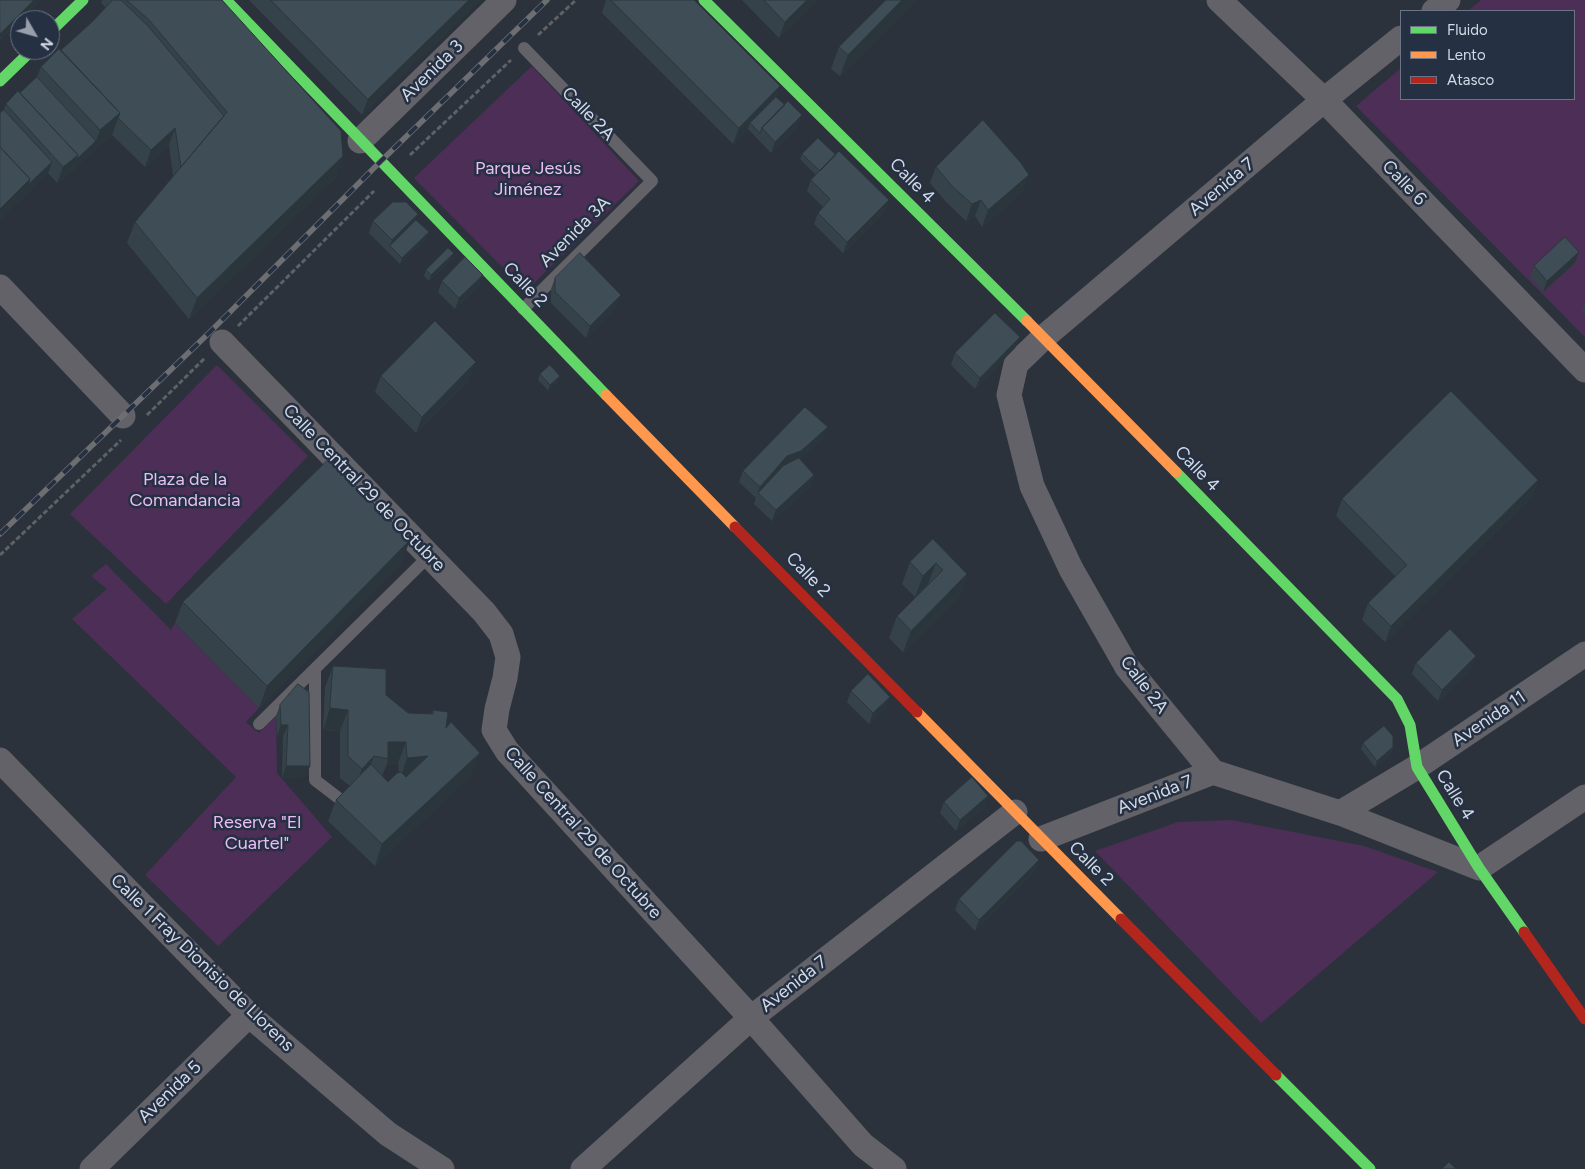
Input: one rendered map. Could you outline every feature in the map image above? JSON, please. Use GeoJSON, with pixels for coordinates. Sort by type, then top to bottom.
{"type":"FeatureCollection","features":[{"type":"Feature","properties":{"kind":"street"},"geometry":{"type":"LineString","coordinates":[[60,22],[83,0]]}},
{"type":"Feature","properties":{"kind":"street","name":"Calle 2"},"geometry":{"type":"LineString","coordinates":[[226,0],[523,309],[1041,839],[1370,1169]]}},
{"type":"Feature","properties":{"kind":"street","name":"Avenida 3"},"geometry":{"type":"LineString","coordinates":[[360,141],[504,0]]}},
{"type":"Feature","properties":{"kind":"street","name":"Calle 4"},"geometry":{"type":"LineString","coordinates":[[704,0],[1044,337],[1397,699],[1410,725],[1418,767],[1480,868],[1585,1019]]}},
{"type":"Feature","properties":{"kind":"street","name":"Calle 6"},"geometry":{"type":"LineString","coordinates":[[1219,0],[1324,100],[1585,370]]}},
{"type":"Feature","properties":{"kind":"street"},"geometry":{"type":"LineString","coordinates":[[1435,10],[1448,0]]}},
{"type":"Feature","properties":{"kind":"street","name":"Avenida 7"},"geometry":{"type":"LineString","coordinates":[[1044,337],[1324,100],[1400,39]]}},
{"type":"Feature","properties":{"kind":"street"},"geometry":{"type":"LineString","coordinates":[[0,81],[22,60]]}},
{"type":"Feature","properties":{"kind":"street"},"geometry":{"type":"LineString","coordinates":[[0,287],[131,423]]}},
{"type":"Feature","properties":{"kind":"street","name":"Calle 2A"},"geometry":{"type":"LineString","coordinates":[[1044,337],[1016,364],[1008,395],[1032,486],[1071,570],[1127,667],[1213,772]]}},
{"type":"Feature","properties":{"kind":"street","name":"Calle Central 29 de Octubre"},"geometry":{"type":"LineString","coordinates":[[222,342],[484,612],[501,634],[508,656],[506,678],[497,709],[494,730],[506,751],[751,1018],[863,1145],[894,1169]]}},
{"type":"Feature","properties":{"kind":"street","name":"Avenida 11"},"geometry":{"type":"LineString","coordinates":[[1340,813],[1418,767],[1585,654]]}},
{"type":"Feature","properties":{"kind":"street","name":"Calle 1 Fray Dionisio de Llorens"},"geometry":{"type":"LineString","coordinates":[[0,760],[249,1015],[388,1134],[442,1169]]}},
{"type":"Feature","properties":{"kind":"street"},"geometry":{"type":"LineString","coordinates":[[1213,772],[1340,813],[1480,868],[1585,797]]}},
{"type":"Feature","properties":{"kind":"street","name":"Avenida 7"},"geometry":{"type":"LineString","coordinates":[[1041,839],[1213,772]]}},
{"type":"Feature","properties":{"kind":"street","name":"Avenida 7"},"geometry":{"type":"LineString","coordinates":[[583,1169],[751,1018],[1015,812]]}},
{"type":"Feature","properties":{"kind":"street","name":"Avenida 5"},"geometry":{"type":"LineString","coordinates":[[92,1169],[249,1015]]}},
{"type":"Feature","properties":{"kind":"lane","name":"Calle 2A"},"geometry":{"type":"LineString","coordinates":[[524,48],[652,181]]}},
{"type":"Feature","properties":{"kind":"lane","name":"Avenida 3A"},"geometry":{"type":"LineString","coordinates":[[523,309],[652,181]]}},
{"type":"Feature","properties":{"kind":"lane"},"geometry":{"type":"LineString","coordinates":[[259,724],[429,556]]}},
{"type":"Feature","properties":{"kind":"lane"},"geometry":{"type":"LineString","coordinates":[[315,669],[315,780],[341,800]]}},
{"type":"Feature","properties":{"kind":"path"},"geometry":{"type":"LineString","coordinates":[[0,555],[131,423],[222,342]]}},
{"type":"Feature","properties":{"kind":"green space"},"geometry":{"type":"Polygon","coordinates":[[[1481,0],[1585,0],[1585,337],[1356,106],[1400,69],[1400,100],[1575,100],[1575,10],[1469,10],[1481,0]]]}},
{"type":"Feature","properties":{"kind":"green space","name":"Parque Jesús Jiménez"},"geometry":{"type":"Polygon","coordinates":[[[532,66],[639,181],[526,291],[414,178],[532,66]]]}},
{"type":"Feature","properties":{"kind":"green space","name":"Plaza de la Comandancia"},"geometry":{"type":"Polygon","coordinates":[[[217,365],[308,456],[166,604],[70,514],[217,365]]]}},
{"type":"Feature","properties":{"kind":"green space","name":"Reserva \"El Cuartel\""},"geometry":{"type":"Polygon","coordinates":[[[106,564],[171,630],[175,623],[259,708],[246,722],[259,733],[276,716],[277,773],[332,837],[218,946],[145,875],[236,777],[72,619],[107,589],[91,576],[106,564]]]}},
{"type":"Feature","properties":{"kind":"green space"},"geometry":{"type":"Polygon","coordinates":[[[1232,820],[1364,846],[1438,872],[1261,1023],[1095,851],[1178,822],[1232,820]]]}},
{"type":"Feature","properties":{"kind":"building"},"geometry":{"type":"Polygon","coordinates":[[[0,0],[34,0],[24,10],[10,10],[10,24],[0,34],[0,0]]]}},
{"type":"Feature","properties":{"kind":"building"},"geometry":{"type":"Polygon","coordinates":[[[113,0],[121,0],[147,25],[224,116],[181,167],[175,128],[151,150],[118,118],[120,113],[61,50],[113,0]]]}},
{"type":"Feature","properties":{"kind":"building"},"geometry":{"type":"Polygon","coordinates":[[[127,0],[222,0],[341,131],[343,156],[197,298],[135,222],[227,112],[149,20],[127,0]]]}},
{"type":"Feature","properties":{"kind":"building"},"geometry":{"type":"Polygon","coordinates":[[[271,0],[469,0],[368,99],[271,0]]]}},
{"type":"Feature","properties":{"kind":"building"},"geometry":{"type":"Polygon","coordinates":[[[611,0],[694,0],[780,86],[739,128],[611,0]]]}},
{"type":"Feature","properties":{"kind":"building"},"geometry":{"type":"Polygon","coordinates":[[[764,0],[807,0],[785,22],[764,0]]]}},
{"type":"Feature","properties":{"kind":"building"},"geometry":{"type":"Polygon","coordinates":[[[886,0],[902,0],[848,55],[839,47],[886,0]]]}},
{"type":"Feature","properties":{"kind":"building"},"geometry":{"type":"Polygon","coordinates":[[[60,50],[120,113],[100,130],[41,67],[48,60],[60,60],[60,50]]]}},
{"type":"Feature","properties":{"kind":"building"},"geometry":{"type":"Polygon","coordinates":[[[37,77],[96,141],[76,160],[78,155],[20,93],[37,77]]]}},
{"type":"Feature","properties":{"kind":"building"},"geometry":{"type":"Polygon","coordinates":[[[18,91],[78,155],[63,167],[6,104],[18,91]]]}},
{"type":"Feature","properties":{"kind":"building"},"geometry":{"type":"Polygon","coordinates":[[[776,97],[785,105],[762,128],[760,133],[750,123],[776,97]]]}},
{"type":"Feature","properties":{"kind":"building"},"geometry":{"type":"Polygon","coordinates":[[[788,101],[802,115],[775,142],[762,128],[788,101]]]}},
{"type":"Feature","properties":{"kind":"building"},"geometry":{"type":"Polygon","coordinates":[[[4,110],[52,162],[28,185],[30,179],[0,147],[0,113],[4,110]]]}},
{"type":"Feature","properties":{"kind":"building"},"geometry":{"type":"Polygon","coordinates":[[[983,120],[1021,163],[1029,175],[988,210],[981,200],[972,204],[952,186],[936,167],[983,120]]]}},
{"type":"Feature","properties":{"kind":"building"},"geometry":{"type":"Polygon","coordinates":[[[818,138],[836,155],[820,171],[802,154],[818,138]]]}},
{"type":"Feature","properties":{"kind":"building"},"geometry":{"type":"Polygon","coordinates":[[[0,147],[30,179],[0,209],[0,147]]]}},
{"type":"Feature","properties":{"kind":"building"},"geometry":{"type":"Polygon","coordinates":[[[839,151],[889,200],[847,242],[818,213],[830,199],[811,180],[839,151]]]}},
{"type":"Feature","properties":{"kind":"building"},"geometry":{"type":"Polygon","coordinates":[[[393,202],[406,202],[418,214],[392,240],[373,221],[393,202]]]}},
{"type":"Feature","properties":{"kind":"building"},"geometry":{"type":"Polygon","coordinates":[[[416,220],[429,232],[402,258],[390,246],[416,220]]]}},
{"type":"Feature","properties":{"kind":"building"},"geometry":{"type":"Polygon","coordinates":[[[1565,237],[1579,252],[1547,281],[1534,266],[1565,237]]]}},
{"type":"Feature","properties":{"kind":"building"},"geometry":{"type":"Polygon","coordinates":[[[448,248],[454,253],[431,275],[426,270],[448,248]]]}},
{"type":"Feature","properties":{"kind":"building"},"geometry":{"type":"Polygon","coordinates":[[[580,253],[621,295],[590,326],[555,292],[555,278],[580,253]]]}},
{"type":"Feature","properties":{"kind":"building"},"geometry":{"type":"Polygon","coordinates":[[[465,257],[483,275],[459,298],[442,281],[465,257]]]}},
{"type":"Feature","properties":{"kind":"building"},"geometry":{"type":"Polygon","coordinates":[[[995,313],[1020,337],[980,378],[955,353],[995,313]]]}},
{"type":"Feature","properties":{"kind":"building"},"geometry":{"type":"Polygon","coordinates":[[[435,321],[476,362],[422,417],[381,376],[435,321]]]}},
{"type":"Feature","properties":{"kind":"building"},"geometry":{"type":"Polygon","coordinates":[[[550,365],[560,376],[550,385],[540,374],[550,365]]]}},
{"type":"Feature","properties":{"kind":"building"},"geometry":{"type":"Polygon","coordinates":[[[1451,391],[1538,480],[1391,626],[1368,603],[1407,565],[1342,499],[1451,391]]]}},
{"type":"Feature","properties":{"kind":"building"},"geometry":{"type":"Polygon","coordinates":[[[805,407],[828,427],[801,451],[787,456],[760,487],[743,471],[805,407]]]}},
{"type":"Feature","properties":{"kind":"building"},"geometry":{"type":"Polygon","coordinates":[[[799,458],[814,475],[776,510],[758,493],[783,466],[799,458]]]}},
{"type":"Feature","properties":{"kind":"building"},"geometry":{"type":"Polygon","coordinates":[[[329,459],[410,540],[267,686],[183,602],[329,459]]]}},
{"type":"Feature","properties":{"kind":"building"},"geometry":{"type":"Polygon","coordinates":[[[933,539],[967,574],[911,631],[897,616],[943,570],[936,563],[923,576],[910,562],[933,539]]]}},
{"type":"Feature","properties":{"kind":"building"},"geometry":{"type":"Polygon","coordinates":[[[1450,629],[1476,656],[1442,690],[1416,663],[1450,629]]]}},
{"type":"Feature","properties":{"kind":"building"},"geometry":{"type":"Polygon","coordinates":[[[333,666],[386,669],[386,695],[408,713],[433,714],[433,710],[448,712],[446,728],[451,722],[480,753],[382,844],[336,800],[371,764],[388,782],[397,773],[401,772],[406,777],[428,756],[407,758],[406,742],[388,742],[388,759],[374,756],[362,769],[348,756],[348,710],[330,708],[333,666]]]}},
{"type":"Feature","properties":{"kind":"building"},"geometry":{"type":"Polygon","coordinates":[[[868,674],[890,697],[873,713],[851,691],[868,674]]]}},
{"type":"Feature","properties":{"kind":"building"},"geometry":{"type":"Polygon","coordinates":[[[298,684],[309,692],[310,766],[286,766],[288,725],[281,725],[280,705],[298,684]]]}},
{"type":"Feature","properties":{"kind":"building"},"geometry":{"type":"Polygon","coordinates":[[[1384,726],[1393,736],[1393,747],[1377,761],[1363,743],[1384,726]]]}},
{"type":"Feature","properties":{"kind":"building"},"geometry":{"type":"Polygon","coordinates":[[[972,777],[988,796],[960,820],[944,802],[972,777]]]}},
{"type":"Feature","properties":{"kind":"building"},"geometry":{"type":"Polygon","coordinates":[[[1017,841],[1021,841],[1039,860],[979,920],[959,899],[1017,841]]]}},
{"type":"Feature","properties":{"kind":"building"},"geometry":{"type":"Polygon","coordinates":[[[1449,1162],[1456,1169],[1442,1169],[1449,1162]]]}},
{"type":"Feature","properties":{"kind":"railway"},"geometry":{"type":"LineString","coordinates":[[0,534],[210,332],[380,162],[547,0]]}},
{"type":"Feature","properties":{"kind":"traffic: fast"},"geometry":{"type":"LineString","coordinates":[[60,22],[83,0]]}},
{"type":"Feature","properties":{"kind":"traffic: fast"},"geometry":{"type":"LineString","coordinates":[[226,0],[606,395]]}},
{"type":"Feature","properties":{"kind":"traffic: fast"},"geometry":{"type":"LineString","coordinates":[[704,0],[1027,321]]}},
{"type":"Feature","properties":{"kind":"traffic: fast"},"geometry":{"type":"LineString","coordinates":[[0,81],[22,60]]}},
{"type":"Feature","properties":{"kind":"traffic: fast"},"geometry":{"type":"LineString","coordinates":[[1176,472],[1397,699],[1410,725],[1417,767],[1479,868],[1524,932]]}},
{"type":"Feature","properties":{"kind":"traffic: fast"},"geometry":{"type":"LineString","coordinates":[[1276,1075],[1370,1169]]}},
{"type":"Feature","properties":{"kind":"traffic: slow"},"geometry":{"type":"LineString","coordinates":[[1027,321],[1176,472]]}},
{"type":"Feature","properties":{"kind":"traffic: slow"},"geometry":{"type":"LineString","coordinates":[[606,395],[735,527]]}},
{"type":"Feature","properties":{"kind":"traffic: slow"},"geometry":{"type":"LineString","coordinates":[[917,712],[1121,919]]}},
{"type":"Feature","properties":{"kind":"traffic: jam"},"geometry":{"type":"LineString","coordinates":[[735,527],[917,712]]}},
{"type":"Feature","properties":{"kind":"traffic: jam"},"geometry":{"type":"LineString","coordinates":[[1121,919],[1276,1075]]}},
{"type":"Feature","properties":{"kind":"traffic: jam"},"geometry":{"type":"LineString","coordinates":[[1524,932],[1585,1019]]}}]}
